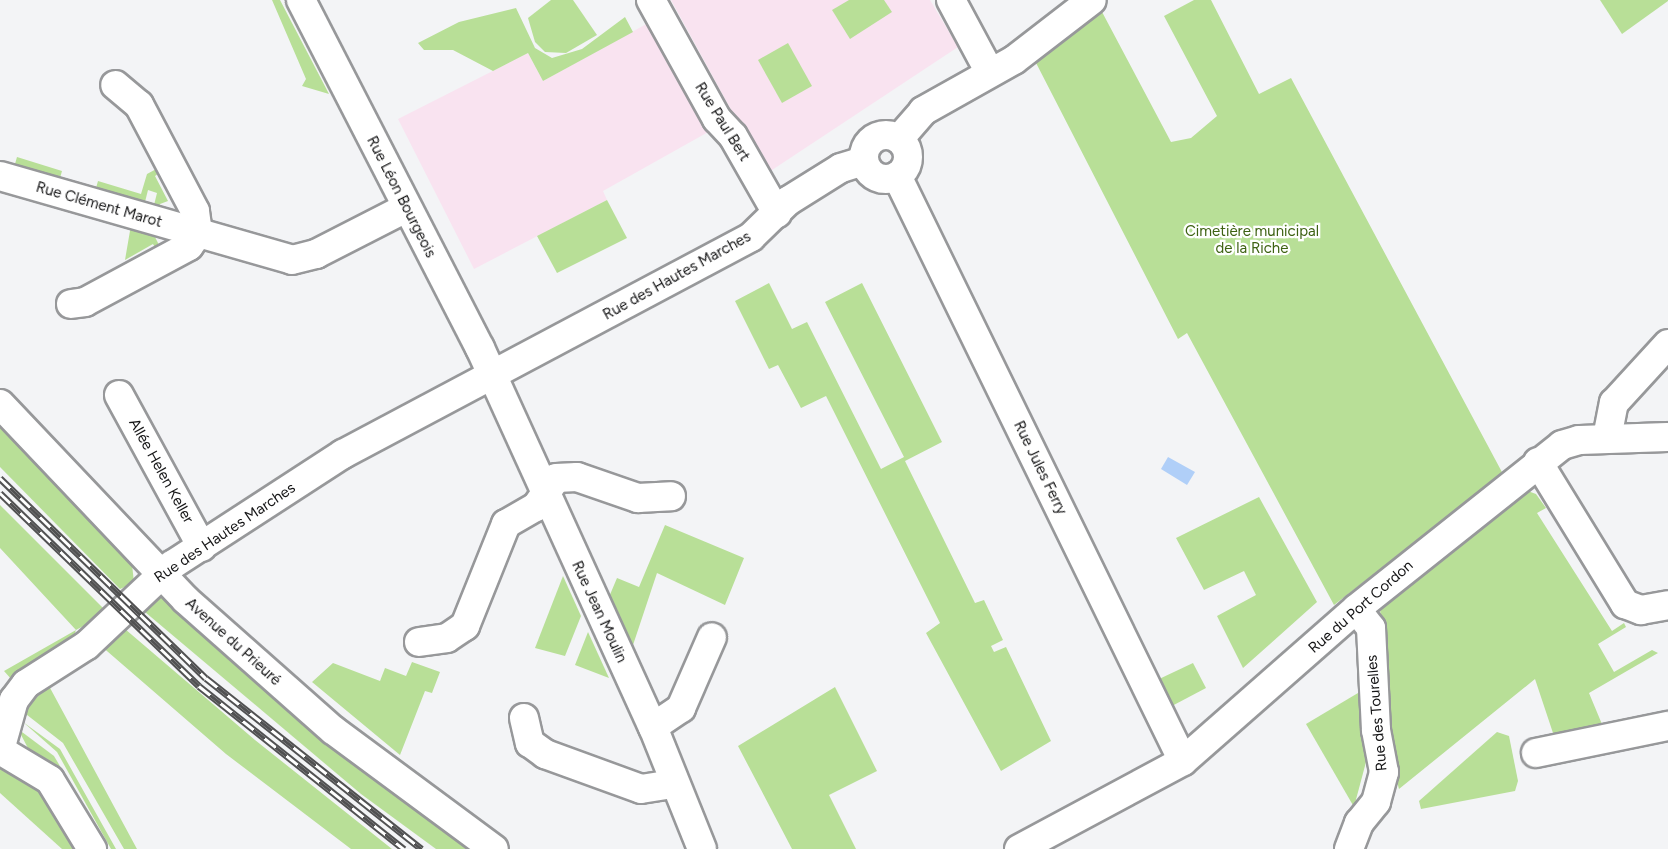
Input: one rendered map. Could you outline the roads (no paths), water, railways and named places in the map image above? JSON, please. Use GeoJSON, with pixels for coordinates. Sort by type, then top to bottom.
{"type":"FeatureCollection","features":[{"type":"Feature","properties":{"kind":"street","name":"Rue Léon Bourgeois"},"geometry":{"type":"LineString","coordinates":[[301,0],[494,379]]}},
{"type":"Feature","properties":{"kind":"street","name":"Rue Paul Bert"},"geometry":{"type":"LineString","coordinates":[[651,0],[717,119],[733,136],[777,213]]}},
{"type":"Feature","properties":{"kind":"street"},"geometry":{"type":"LineString","coordinates":[[951,0],[989,71]]}},
{"type":"Feature","properties":{"kind":"street"},"geometry":{"type":"LineString","coordinates":[[899,139],[923,111],[989,71],[1014,60],[1092,0]]}},
{"type":"Feature","properties":{"kind":"street"},"geometry":{"type":"LineString","coordinates":[[71,304],[92,299],[189,246],[198,233],[195,211],[139,105],[115,85]]}},
{"type":"Feature","properties":{"kind":"street"},"geometry":{"type":"LineString","coordinates":[[877,136],[899,139],[908,158],[897,176],[877,177],[864,161],[866,146],[877,136]]}},
{"type":"Feature","properties":{"kind":"street","name":"Rue des Hautes Marches"},"geometry":{"type":"LineString","coordinates":[[0,750],[17,696],[26,684],[87,645],[181,560],[343,454],[494,379],[751,237],[777,213],[833,172],[864,161]]}},
{"type":"Feature","properties":{"kind":"street","name":"Rue Clément Marot"},"geometry":{"type":"LineString","coordinates":[[0,176],[292,260],[316,254],[406,208]]}},
{"type":"Feature","properties":{"kind":"street","name":"Rue Jules Ferry"},"geometry":{"type":"LineString","coordinates":[[897,176],[1183,761]]}},
{"type":"Feature","properties":{"kind":"street"},"geometry":{"type":"LineString","coordinates":[[1607,438],[1614,403],[1654,365],[1668,344]]}},
{"type":"Feature","properties":{"kind":"street","name":"Rue Jean Moulin"},"geometry":{"type":"LineString","coordinates":[[494,379],[545,496],[653,727],[673,784],[702,849]]}},
{"type":"Feature","properties":{"kind":"street","name":"Allée Helen Keller"},"geometry":{"type":"LineString","coordinates":[[119,395],[181,560]]}},
{"type":"Feature","properties":{"kind":"street","name":"Avenue du Prieuré"},"geometry":{"type":"LineString","coordinates":[[0,404],[181,560],[333,730],[494,849]]}},
{"type":"Feature","properties":{"kind":"street","name":"Rue du Port Cordon"},"geometry":{"type":"LineString","coordinates":[[1019,849],[1183,761],[1356,609],[1562,445],[1607,438],[1668,437]]}},
{"type":"Feature","properties":{"kind":"street"},"geometry":{"type":"LineString","coordinates":[[1538,462],[1625,604],[1641,610],[1668,604]]}},
{"type":"Feature","properties":{"kind":"street"},"geometry":{"type":"LineString","coordinates":[[418,642],[447,638],[465,626],[506,524],[545,496],[550,481],[564,477],[638,498],[671,496]]}},
{"type":"Feature","properties":{"kind":"street","name":"Rue des Tourelles"},"geometry":{"type":"LineString","coordinates":[[1349,849],[1359,824],[1376,802],[1384,772],[1376,730],[1371,627],[1356,609]]}},
{"type":"Feature","properties":{"kind":"street"},"geometry":{"type":"LineString","coordinates":[[653,727],[681,708],[712,637]]}},
{"type":"Feature","properties":{"kind":"street"},"geometry":{"type":"LineString","coordinates":[[524,718],[530,743],[545,754],[641,789],[673,784]]}},
{"type":"Feature","properties":{"kind":"street"},"geometry":{"type":"LineString","coordinates":[[1536,753],[1668,726]]}},
{"type":"Feature","properties":{"kind":"street"},"geometry":{"type":"LineString","coordinates":[[0,750],[50,780],[92,849]]}},
{"type":"Feature","properties":{"kind":"water"},"geometry":{"type":"Polygon","coordinates":[[[1168,457],[1195,472],[1187,485],[1161,469],[1168,457]]]}},
{"type":"Feature","properties":{"kind":"railway"},"geometry":{"type":"LineString","coordinates":[[0,478],[206,678],[422,849]]}},
{"type":"Feature","properties":{"kind":"railway"},"geometry":{"type":"LineString","coordinates":[[0,493],[199,686],[404,849]]}},
{"type":"Feature","properties":{"kind":"park label","name":"Cimetière municipal de la Riche"},"geometry":{"type":"Point","coordinates":[1252,240]}}]}
